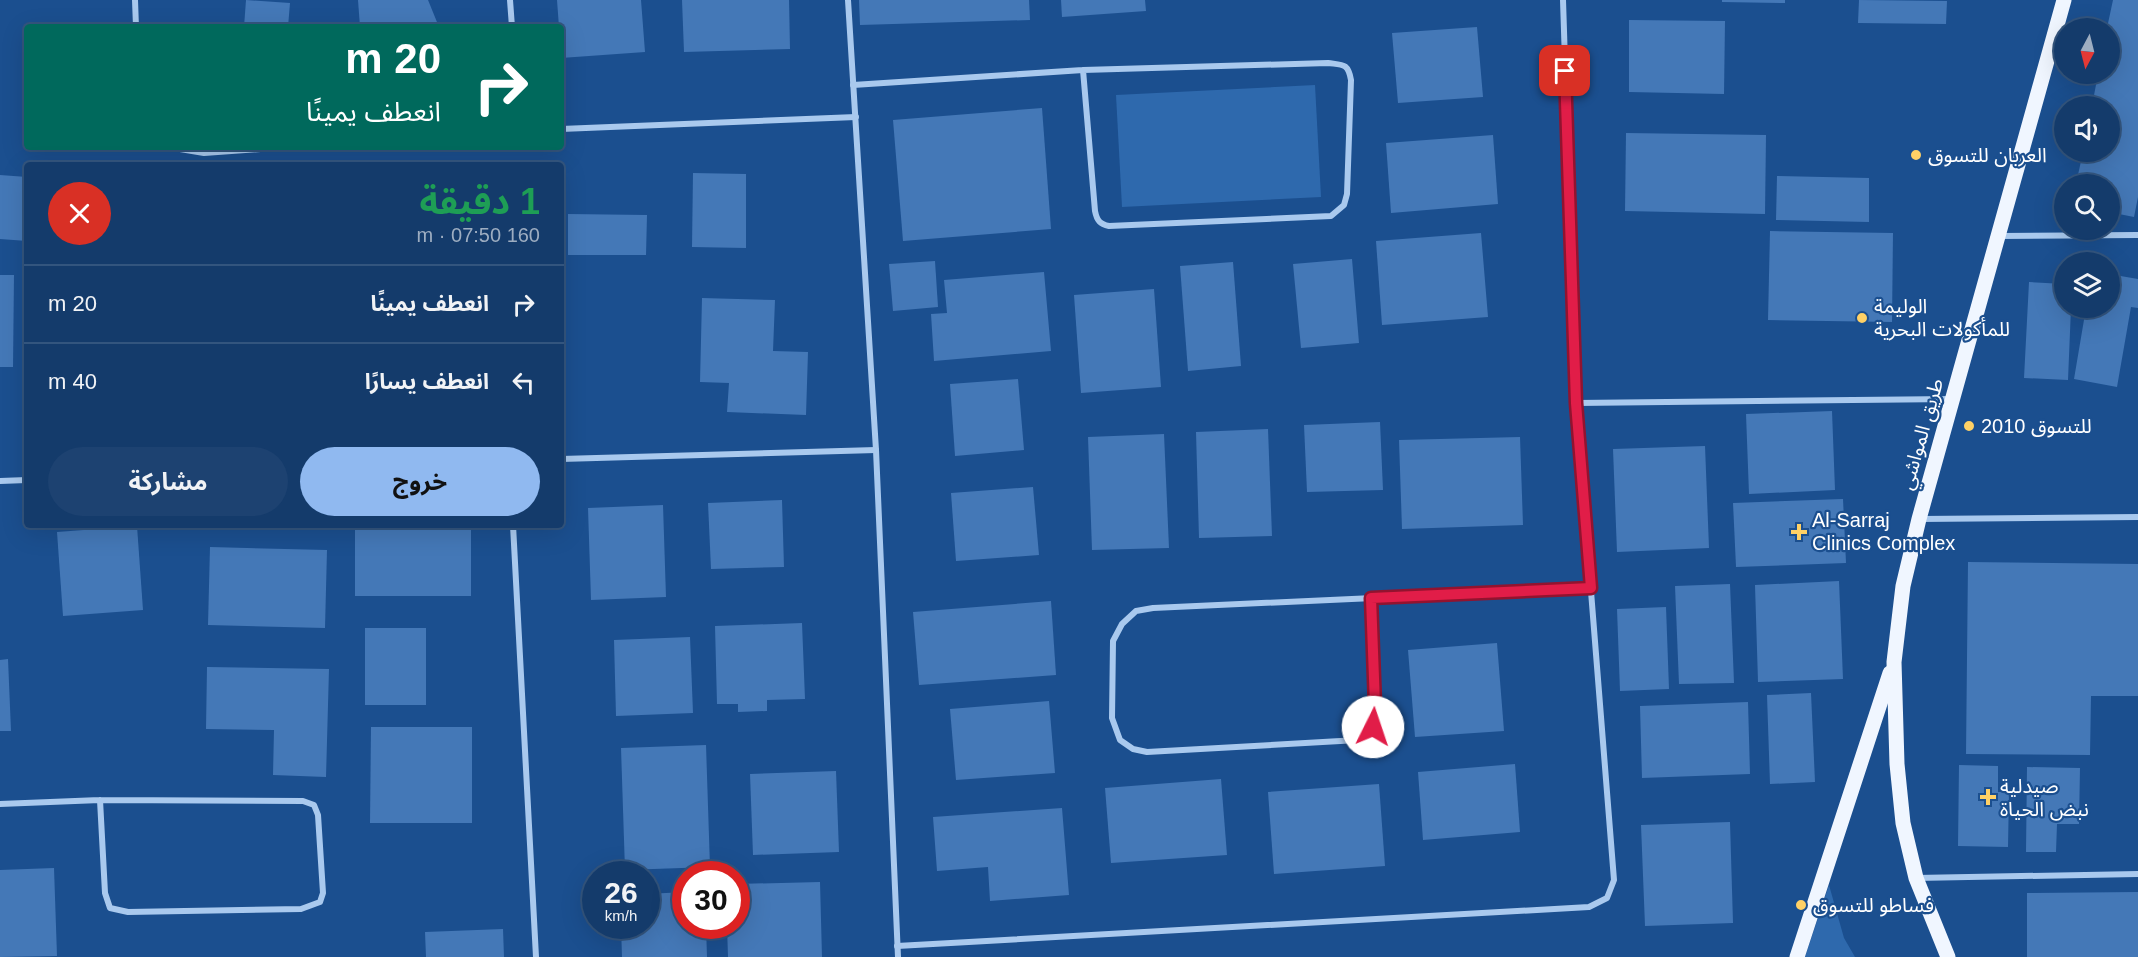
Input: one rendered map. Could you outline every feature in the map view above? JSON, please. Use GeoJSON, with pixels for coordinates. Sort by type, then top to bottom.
{"type":"FeatureCollection","features":[{"type":"Feature","properties":{"kind":"main road","name":"طريق المواشي"},"geometry":{"type":"LineString","coordinates":[[1948,956],[1916,878],[1903,823],[1897,764],[1894,662],[1903,586],[1919,519],[2064,0]]}},
{"type":"Feature","properties":{"kind":"main road"},"geometry":{"type":"LineString","coordinates":[[1797,957],[1894,662]]}},
{"type":"Feature","properties":{"kind":"street"},"geometry":{"type":"LineString","coordinates":[[135,0],[136,24]]}},
{"type":"Feature","properties":{"kind":"street"},"geometry":{"type":"LineString","coordinates":[[510,0],[512,24]]}},
{"type":"Feature","properties":{"kind":"street"},"geometry":{"type":"LineString","coordinates":[[848,0],[876,450],[898,957]]}},
{"type":"Feature","properties":{"kind":"street"},"geometry":{"type":"LineString","coordinates":[[897,946],[1589,907],[1607,898],[1614,880],[1576,403],[1563,0]]}},
{"type":"Feature","properties":{"kind":"street"},"geometry":{"type":"LineString","coordinates":[[853,85],[1083,69],[1328,63],[1343,65],[1349,71],[1351,80],[1347,194],[1344,205],[1331,216],[1110,226],[1102,224],[1096,220],[1083,69]]}},
{"type":"Feature","properties":{"kind":"street"},"geometry":{"type":"LineString","coordinates":[[564,129],[856,117]]}},
{"type":"Feature","properties":{"kind":"street"},"geometry":{"type":"LineString","coordinates":[[186,150],[204,153],[245,150]]}},
{"type":"Feature","properties":{"kind":"street"},"geometry":{"type":"LineString","coordinates":[[1999,236],[2138,235]]}},
{"type":"Feature","properties":{"kind":"street"},"geometry":{"type":"LineString","coordinates":[[1576,403],[1953,399]]}},
{"type":"Feature","properties":{"kind":"street"},"geometry":{"type":"LineString","coordinates":[[564,459],[876,450]]}},
{"type":"Feature","properties":{"kind":"street"},"geometry":{"type":"LineString","coordinates":[[0,482],[24,480]]}},
{"type":"Feature","properties":{"kind":"street"},"geometry":{"type":"LineString","coordinates":[[1919,519],[2138,517]]}},
{"type":"Feature","properties":{"kind":"street"},"geometry":{"type":"LineString","coordinates":[[513,528],[536,957]]}},
{"type":"Feature","properties":{"kind":"street"},"geometry":{"type":"LineString","coordinates":[[1371,598],[1375,705],[1373,727],[1358,740],[1147,752],[1133,749],[1120,740],[1112,718],[1113,641],[1122,624],[1136,611],[1153,608],[1371,598],[1591,588]]}},
{"type":"Feature","properties":{"kind":"street"},"geometry":{"type":"LineString","coordinates":[[0,804],[100,800],[284,800],[314,804],[318,815],[323,894],[320,902],[302,909],[128,912],[110,908],[105,893],[100,800]]}},
{"type":"Feature","properties":{"kind":"street"},"geometry":{"type":"LineString","coordinates":[[1916,878],[2138,874]]}},
{"type":"Feature","properties":{"kind":"shaded area"},"geometry":{"type":"Polygon","coordinates":[[[1315,85],[1321,197],[1122,207],[1116,95],[1315,85]]]}},
{"type":"Feature","properties":{"kind":"shaded area"},"geometry":{"type":"Polygon","coordinates":[[[1829,885],[1844,938],[1855,957],[1805,957],[1829,885]]]}},
{"type":"Feature","properties":{"kind":"building"},"geometry":{"type":"Polygon","coordinates":[[[246,0],[290,3],[288,24],[244,24],[246,0]]]}},
{"type":"Feature","properties":{"kind":"building"},"geometry":{"type":"Polygon","coordinates":[[[358,0],[428,0],[438,24],[360,24],[358,0]]]}},
{"type":"Feature","properties":{"kind":"building"},"geometry":{"type":"Polygon","coordinates":[[[557,0],[641,0],[645,52],[564,58],[564,24],[559,24],[557,0]]]}},
{"type":"Feature","properties":{"kind":"building"},"geometry":{"type":"Polygon","coordinates":[[[682,0],[789,0],[790,49],[684,52],[682,0]]]}},
{"type":"Feature","properties":{"kind":"building"},"geometry":{"type":"Polygon","coordinates":[[[859,0],[1029,0],[1030,20],[860,25],[859,0]]]}},
{"type":"Feature","properties":{"kind":"building"},"geometry":{"type":"Polygon","coordinates":[[[1061,0],[1145,0],[1146,11],[1062,17],[1061,0]]]}},
{"type":"Feature","properties":{"kind":"building"},"geometry":{"type":"Polygon","coordinates":[[[1722,0],[1785,0],[1785,3],[1722,2],[1722,0]]]}},
{"type":"Feature","properties":{"kind":"building"},"geometry":{"type":"Polygon","coordinates":[[[1859,0],[1947,1],[1946,24],[1858,23],[1859,0]]]}},
{"type":"Feature","properties":{"kind":"building"},"geometry":{"type":"Polygon","coordinates":[[[2113,0],[2138,0],[2138,197],[2134,217],[2120,214],[2120,174],[2078,174],[2081,162],[2120,162],[2120,96],[2094,96],[2096,84],[2120,84],[2120,18],[2109,18],[2113,0]]]}},
{"type":"Feature","properties":{"kind":"building"},"geometry":{"type":"Polygon","coordinates":[[[1629,20],[1725,21],[1724,94],[1629,92],[1629,20]]]}},
{"type":"Feature","properties":{"kind":"building"},"geometry":{"type":"Polygon","coordinates":[[[1477,27],[1483,97],[1398,103],[1392,33],[1477,27]]]}},
{"type":"Feature","properties":{"kind":"building"},"geometry":{"type":"Polygon","coordinates":[[[1042,108],[1051,229],[903,241],[893,120],[1042,108]]]}},
{"type":"Feature","properties":{"kind":"building"},"geometry":{"type":"Polygon","coordinates":[[[1626,133],[1766,135],[1765,214],[1625,211],[1626,133]]]}},
{"type":"Feature","properties":{"kind":"building"},"geometry":{"type":"Polygon","coordinates":[[[1493,135],[1498,204],[1391,213],[1386,143],[1493,135]]]}},
{"type":"Feature","properties":{"kind":"building"},"geometry":{"type":"Polygon","coordinates":[[[693,173],[746,174],[746,248],[692,247],[693,173]]]}},
{"type":"Feature","properties":{"kind":"building"},"geometry":{"type":"Polygon","coordinates":[[[0,175],[24,177],[24,241],[0,239],[0,175]]]}},
{"type":"Feature","properties":{"kind":"building"},"geometry":{"type":"Polygon","coordinates":[[[1777,176],[1869,178],[1869,222],[1776,220],[1777,176]]]}},
{"type":"Feature","properties":{"kind":"building"},"geometry":{"type":"Polygon","coordinates":[[[568,214],[647,215],[646,255],[568,255],[568,214]]]}},
{"type":"Feature","properties":{"kind":"building"},"geometry":{"type":"Polygon","coordinates":[[[1770,231],[1893,233],[1892,322],[1768,320],[1770,231]]]}},
{"type":"Feature","properties":{"kind":"building"},"geometry":{"type":"Polygon","coordinates":[[[1481,233],[1488,317],[1382,325],[1376,241],[1481,233]]]}},
{"type":"Feature","properties":{"kind":"building"},"geometry":{"type":"Polygon","coordinates":[[[1352,259],[1359,343],[1301,348],[1293,264],[1352,259]]]}},
{"type":"Feature","properties":{"kind":"building"},"geometry":{"type":"Polygon","coordinates":[[[935,261],[938,307],[893,311],[889,264],[935,261]]]}},
{"type":"Feature","properties":{"kind":"building"},"geometry":{"type":"Polygon","coordinates":[[[1233,262],[1241,366],[1188,371],[1180,266],[1233,262]]]}},
{"type":"Feature","properties":{"kind":"building"},"geometry":{"type":"Polygon","coordinates":[[[1044,272],[1051,351],[934,361],[931,314],[947,313],[944,280],[1044,272]]]}},
{"type":"Feature","properties":{"kind":"building"},"geometry":{"type":"Polygon","coordinates":[[[0,275],[14,275],[13,367],[0,367],[0,275]]]}},
{"type":"Feature","properties":{"kind":"building"},"geometry":{"type":"Polygon","coordinates":[[[2120,276],[2138,279],[2138,308],[2131,307],[2117,387],[2074,379],[2084,318],[2120,318],[2120,276]]]}},
{"type":"Feature","properties":{"kind":"building"},"geometry":{"type":"Polygon","coordinates":[[[2029,282],[2054,283],[2054,318],[2071,318],[2068,380],[2024,378],[2029,282]]]}},
{"type":"Feature","properties":{"kind":"building"},"geometry":{"type":"Polygon","coordinates":[[[1154,289],[1161,387],[1081,393],[1074,295],[1154,289]]]}},
{"type":"Feature","properties":{"kind":"building"},"geometry":{"type":"Polygon","coordinates":[[[702,298],[775,300],[773,351],[808,352],[806,415],[727,412],[729,383],[700,382],[702,298]]]}},
{"type":"Feature","properties":{"kind":"building"},"geometry":{"type":"Polygon","coordinates":[[[1018,379],[1024,450],[955,456],[950,384],[1018,379]]]}},
{"type":"Feature","properties":{"kind":"building"},"geometry":{"type":"Polygon","coordinates":[[[1832,411],[1835,490],[1749,494],[1746,414],[1832,411]]]}},
{"type":"Feature","properties":{"kind":"building"},"geometry":{"type":"Polygon","coordinates":[[[1380,422],[1383,490],[1307,492],[1304,425],[1380,422]]]}},
{"type":"Feature","properties":{"kind":"building"},"geometry":{"type":"Polygon","coordinates":[[[1268,429],[1272,536],[1199,538],[1196,432],[1268,429]]]}},
{"type":"Feature","properties":{"kind":"building"},"geometry":{"type":"Polygon","coordinates":[[[1164,434],[1169,548],[1092,550],[1088,437],[1164,434]]]}},
{"type":"Feature","properties":{"kind":"building"},"geometry":{"type":"Polygon","coordinates":[[[1520,437],[1523,525],[1402,529],[1399,440],[1520,437]]]}},
{"type":"Feature","properties":{"kind":"building"},"geometry":{"type":"Polygon","coordinates":[[[1705,446],[1709,548],[1617,552],[1613,449],[1705,446]]]}},
{"type":"Feature","properties":{"kind":"building"},"geometry":{"type":"Polygon","coordinates":[[[1033,487],[1039,555],[956,561],[951,493],[1033,487]]]}},
{"type":"Feature","properties":{"kind":"building"},"geometry":{"type":"Polygon","coordinates":[[[1843,499],[1846,563],[1736,567],[1733,503],[1843,499]]]}},
{"type":"Feature","properties":{"kind":"building"},"geometry":{"type":"Polygon","coordinates":[[[782,500],[784,567],[711,569],[708,503],[782,500]]]}},
{"type":"Feature","properties":{"kind":"building"},"geometry":{"type":"Polygon","coordinates":[[[663,505],[666,597],[591,600],[588,508],[663,505]]]}},
{"type":"Feature","properties":{"kind":"building"},"geometry":{"type":"Polygon","coordinates":[[[137,528],[143,610],[63,616],[57,532],[137,528]]]}},
{"type":"Feature","properties":{"kind":"building"},"geometry":{"type":"Polygon","coordinates":[[[355,528],[471,528],[471,596],[355,596],[355,528]]]}},
{"type":"Feature","properties":{"kind":"building"},"geometry":{"type":"Polygon","coordinates":[[[210,547],[327,550],[325,628],[208,625],[210,547]]]}},
{"type":"Feature","properties":{"kind":"building"},"geometry":{"type":"Polygon","coordinates":[[[1968,562],[2138,564],[2138,696],[2091,696],[2090,755],[1966,754],[1968,562]]]}},
{"type":"Feature","properties":{"kind":"building"},"geometry":{"type":"Polygon","coordinates":[[[1839,581],[1843,679],[1758,682],[1755,585],[1839,581]]]}},
{"type":"Feature","properties":{"kind":"building"},"geometry":{"type":"Polygon","coordinates":[[[1730,584],[1734,683],[1679,684],[1675,586],[1730,584]]]}},
{"type":"Feature","properties":{"kind":"building"},"geometry":{"type":"Polygon","coordinates":[[[1051,601],[1056,675],[919,685],[913,612],[1051,601]]]}},
{"type":"Feature","properties":{"kind":"building"},"geometry":{"type":"Polygon","coordinates":[[[1666,607],[1669,689],[1620,691],[1617,609],[1666,607]]]}},
{"type":"Feature","properties":{"kind":"building"},"geometry":{"type":"Polygon","coordinates":[[[802,623],[805,699],[767,700],[767,711],[738,712],[738,704],[717,704],[715,626],[802,623]]]}},
{"type":"Feature","properties":{"kind":"building"},"geometry":{"type":"Polygon","coordinates":[[[365,628],[426,628],[426,705],[365,705],[365,628]]]}},
{"type":"Feature","properties":{"kind":"building"},"geometry":{"type":"Polygon","coordinates":[[[690,637],[693,713],[616,716],[614,640],[690,637]]]}},
{"type":"Feature","properties":{"kind":"building"},"geometry":{"type":"Polygon","coordinates":[[[1497,643],[1504,731],[1415,737],[1408,650],[1497,643]]]}},
{"type":"Feature","properties":{"kind":"building"},"geometry":{"type":"Polygon","coordinates":[[[8,659],[11,731],[0,731],[0,660],[8,659]]]}},
{"type":"Feature","properties":{"kind":"building"},"geometry":{"type":"Polygon","coordinates":[[[207,667],[329,669],[326,777],[273,775],[274,730],[206,729],[207,667]]]}},
{"type":"Feature","properties":{"kind":"building"},"geometry":{"type":"Polygon","coordinates":[[[1811,693],[1815,782],[1770,784],[1767,695],[1811,693]]]}},
{"type":"Feature","properties":{"kind":"building"},"geometry":{"type":"Polygon","coordinates":[[[1049,701],[1055,773],[956,780],[950,709],[1049,701]]]}},
{"type":"Feature","properties":{"kind":"building"},"geometry":{"type":"Polygon","coordinates":[[[1748,702],[1750,774],[1642,778],[1640,706],[1748,702]]]}},
{"type":"Feature","properties":{"kind":"building"},"geometry":{"type":"Polygon","coordinates":[[[371,727],[472,727],[472,823],[370,823],[371,727]]]}},
{"type":"Feature","properties":{"kind":"building"},"geometry":{"type":"Polygon","coordinates":[[[706,745],[710,861],[672,861],[672,868],[660,869],[660,861],[625,861],[621,748],[706,745]]]}},
{"type":"Feature","properties":{"kind":"building"},"geometry":{"type":"Polygon","coordinates":[[[1515,764],[1520,832],[1423,840],[1418,772],[1515,764]]]}},
{"type":"Feature","properties":{"kind":"building"},"geometry":{"type":"Polygon","coordinates":[[[1959,765],[1998,766],[1998,792],[2009,792],[2008,847],[1958,846],[1959,765]]]}},
{"type":"Feature","properties":{"kind":"building"},"geometry":{"type":"Polygon","coordinates":[[[2027,767],[2080,768],[2079,824],[2057,824],[2056,852],[2026,852],[2027,767]]]}},
{"type":"Feature","properties":{"kind":"building"},"geometry":{"type":"Polygon","coordinates":[[[836,771],[839,852],[753,855],[750,774],[836,771]]]}},
{"type":"Feature","properties":{"kind":"building"},"geometry":{"type":"Polygon","coordinates":[[[1221,779],[1227,855],[1111,863],[1105,788],[1221,779]]]}},
{"type":"Feature","properties":{"kind":"building"},"geometry":{"type":"Polygon","coordinates":[[[1379,784],[1385,866],[1274,874],[1268,792],[1379,784]]]}},
{"type":"Feature","properties":{"kind":"building"},"geometry":{"type":"Polygon","coordinates":[[[1062,808],[1069,895],[990,901],[988,867],[937,871],[933,817],[1062,808]]]}},
{"type":"Feature","properties":{"kind":"building"},"geometry":{"type":"Polygon","coordinates":[[[1730,822],[1733,923],[1645,926],[1641,825],[1730,822]]]}},
{"type":"Feature","properties":{"kind":"building"},"geometry":{"type":"Polygon","coordinates":[[[54,868],[57,956],[0,957],[0,870],[54,868]]]}},
{"type":"Feature","properties":{"kind":"building"},"geometry":{"type":"Polygon","coordinates":[[[820,882],[822,957],[728,957],[727,939],[750,939],[750,884],[820,882]]]}},
{"type":"Feature","properties":{"kind":"building"},"geometry":{"type":"Polygon","coordinates":[[[2138,892],[2138,957],[2027,957],[2027,893],[2138,892]]]}},
{"type":"Feature","properties":{"kind":"building"},"geometry":{"type":"Polygon","coordinates":[[[660,893],[672,893],[672,939],[706,939],[707,957],[622,957],[621,939],[660,939],[660,893]]]}},
{"type":"Feature","properties":{"kind":"building"},"geometry":{"type":"Polygon","coordinates":[[[503,929],[504,957],[426,957],[425,932],[503,929]]]}},
{"type":"Feature","properties":{"kind":"place","name":"العربان للتسوق"},"geometry":{"type":"Point","coordinates":[1916,155]}},
{"type":"Feature","properties":{"kind":"place","name":"الوليمة للمأكولات البحرية"},"geometry":{"type":"Point","coordinates":[1862,318]}},
{"type":"Feature","properties":{"kind":"place","name":"2010 للتسوق"},"geometry":{"type":"Point","coordinates":[1969,426]}},
{"type":"Feature","properties":{"kind":"place","name":"Al-Sarraj Clinics Complex"},"geometry":{"type":"Point","coordinates":[1799,532]}},
{"type":"Feature","properties":{"kind":"place","name":"صيدلية نبض الحياة"},"geometry":{"type":"Point","coordinates":[1988,797]}},
{"type":"Feature","properties":{"kind":"place","name":"فساطو للتسوق"},"geometry":{"type":"Point","coordinates":[1801,905]}},
{"type":"Feature","properties":{"kind":"route"},"geometry":{"type":"LineString","coordinates":[[1373,727],[1375,705],[1371,598],[1591,588],[1576,403],[1565,71]]}}]}
